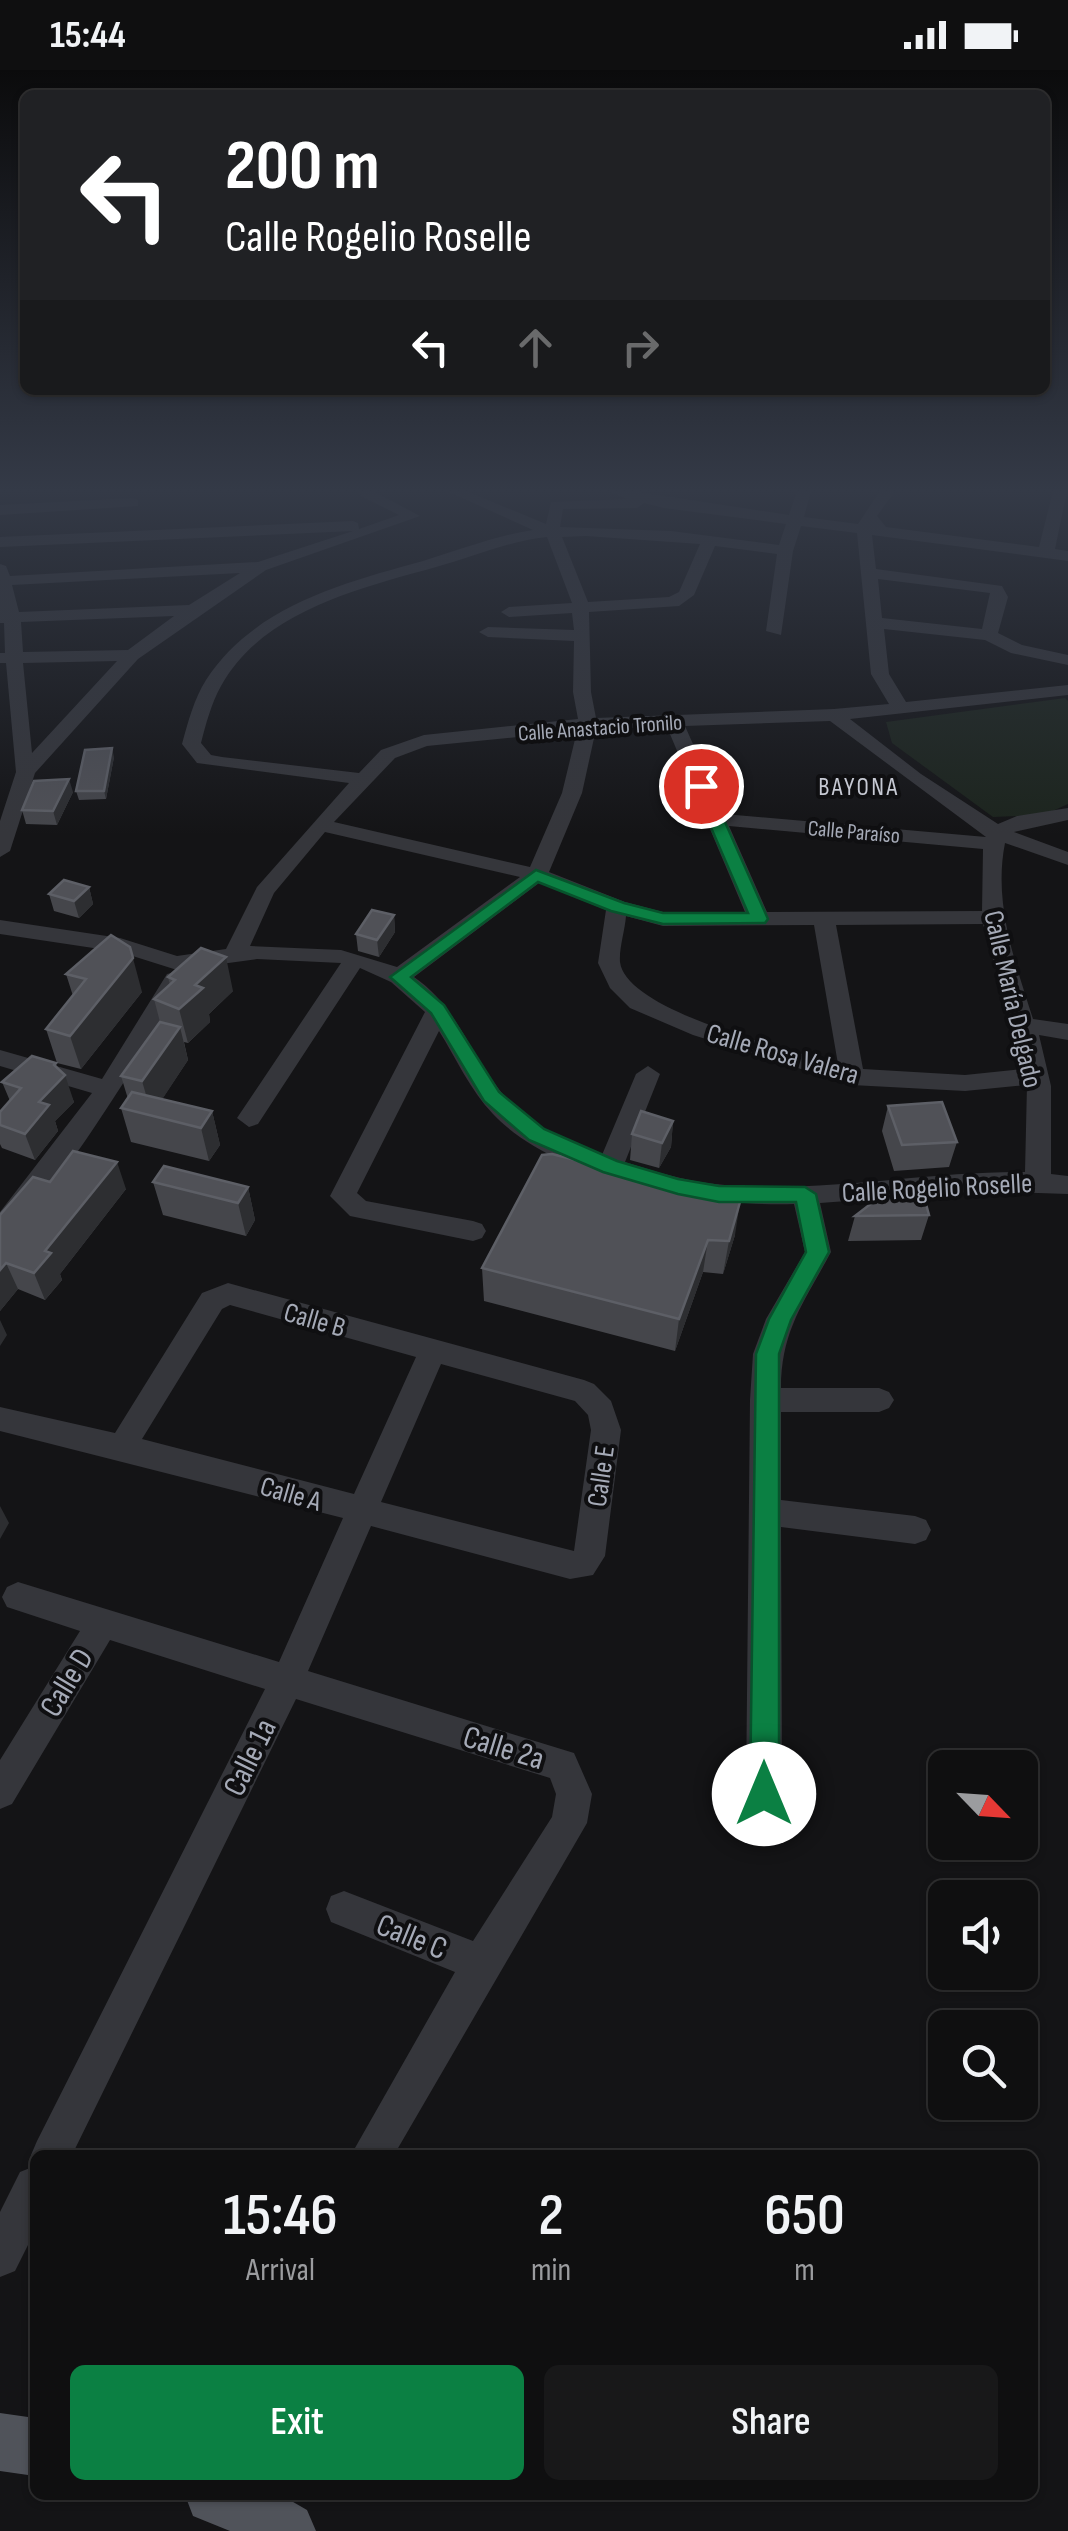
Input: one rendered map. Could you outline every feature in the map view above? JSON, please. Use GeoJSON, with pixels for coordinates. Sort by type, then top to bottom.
{"type":"FeatureCollection","features":[{"type":"Feature","properties":{"kind":"main road"},"geometry":{"type":"LineString","coordinates":[[0,2442],[30,2446]]}},
{"type":"Feature","properties":{"kind":"main road"},"geometry":{"type":"LineString","coordinates":[[228,2500],[286,2531]]}},
{"type":"Feature","properties":{"kind":"street"},"geometry":{"type":"LineString","coordinates":[[0,851],[26,772],[132,655],[200,606]]}},
{"type":"Feature","properties":{"kind":"street"},"geometry":{"type":"LineString","coordinates":[[305,606],[248,644],[213,682],[191,744],[204,759],[361,779]]}},
{"type":"Feature","properties":{"kind":"street"},"geometry":{"type":"LineString","coordinates":[[399,977],[536,875],[572,794],[588,724],[582,692],[579,606]]}},
{"type":"Feature","properties":{"kind":"street"},"geometry":{"type":"LineString","coordinates":[[508,612],[618,606]]}},
{"type":"Feature","properties":{"kind":"street"},"geometry":{"type":"LineString","coordinates":[[775,632],[779,606]]}},
{"type":"Feature","properties":{"kind":"street"},"geometry":{"type":"LineString","coordinates":[[875,606],[880,674],[900,705]]}},
{"type":"Feature","properties":{"kind":"street"},"geometry":{"type":"LineString","coordinates":[[989,635],[997,606]]}},
{"type":"Feature","properties":{"kind":"street"},"geometry":{"type":"LineString","coordinates":[[26,772],[8,658],[6,617],[193,610]]}},
{"type":"Feature","properties":{"kind":"street"},"geometry":{"type":"LineString","coordinates":[[876,623],[989,635],[1018,649],[1061,659],[1067,690]]}},
{"type":"Feature","properties":{"kind":"street"},"geometry":{"type":"LineString","coordinates":[[488,632],[583,636]]}},
{"type":"Feature","properties":{"kind":"street"},"geometry":{"type":"LineString","coordinates":[[8,658],[132,655]]}},
{"type":"Feature","properties":{"kind":"street","name":"Calle Anastacio Tronilo"},"geometry":{"type":"LineString","coordinates":[[236,954],[264,891],[361,779],[388,754],[410,744],[588,724],[834,715],[1067,690]]}},
{"type":"Feature","properties":{"kind":"street"},"geometry":{"type":"LineString","coordinates":[[834,715],[995,838],[1068,859]]}},
{"type":"Feature","properties":{"kind":"street"},"geometry":{"type":"LineString","coordinates":[[674,721],[759,919]]}},
{"type":"Feature","properties":{"kind":"street"},"geometry":{"type":"LineString","coordinates":[[995,838],[1018,822],[1068,814]]}},
{"type":"Feature","properties":{"kind":"street","name":"Calle Paraíso"},"geometry":{"type":"LineString","coordinates":[[714,819],[995,838]]}},
{"type":"Feature","properties":{"kind":"street"},"geometry":{"type":"LineString","coordinates":[[320,825],[536,875],[617,907],[671,920],[992,917]]}},
{"type":"Feature","properties":{"kind":"street","name":"Calle María Delgado"},"geometry":{"type":"LineString","coordinates":[[995,838],[988,879],[992,917],[1038,1076],[1038,1182]]}},
{"type":"Feature","properties":{"kind":"street","name":"Calle Rosa Valera"},"geometry":{"type":"LineString","coordinates":[[617,907],[610,964],[618,983],[638,1002],[701,1030],[852,1077],[965,1083],[1038,1076]]}},
{"type":"Feature","properties":{"kind":"street"},"geometry":{"type":"LineString","coordinates":[[824,919],[852,1077]]}},
{"type":"Feature","properties":{"kind":"street","name":"Calle Rogelio Roselle"},"geometry":{"type":"LineString","coordinates":[[0,928],[121,946],[182,964],[236,954],[281,952],[354,960],[399,977],[438,1009],[492,1096],[517,1122],[559,1146],[610,1167],[719,1194],[805,1194],[976,1180],[1068,1185]]}},
{"type":"Feature","properties":{"kind":"street"},"geometry":{"type":"LineString","coordinates":[[249,1118],[354,960]]}},
{"type":"Feature","properties":{"kind":"street"},"geometry":{"type":"LineString","coordinates":[[0,1230],[68,1150],[110,1090],[182,964]]}},
{"type":"Feature","properties":{"kind":"street"},"geometry":{"type":"LineString","coordinates":[[438,1009],[342,1196],[359,1209],[473,1230]]}},
{"type":"Feature","properties":{"kind":"street"},"geometry":{"type":"LineString","coordinates":[[1024,1025],[1068,1032]]}},
{"type":"Feature","properties":{"kind":"street"},"geometry":{"type":"LineString","coordinates":[[0,1058],[110,1090]]}},
{"type":"Feature","properties":{"kind":"street"},"geometry":{"type":"LineString","coordinates":[[610,1167],[648,1074]]}},
{"type":"Feature","properties":{"kind":"street"},"geometry":{"type":"LineString","coordinates":[[764,1794],[767,1354],[780,1319],[818,1252],[805,1194]]}},
{"type":"Feature","properties":{"kind":"street","name":"Calle B"},"geometry":{"type":"LineString","coordinates":[[122,1445],[212,1301],[228,1294],[584,1392]]}},
{"type":"Feature","properties":{"kind":"street","name":"Calle 1a"},"geometry":{"type":"LineString","coordinates":[[53,2150],[287,1681],[432,1352]]}},
{"type":"Feature","properties":{"kind":"street","name":"Calle E"},"geometry":{"type":"LineString","coordinates":[[582,1565],[590,1556],[606,1430],[601,1410],[584,1392]]}},
{"type":"Feature","properties":{"kind":"street"},"geometry":{"type":"LineString","coordinates":[[765,1400],[879,1400]]}},
{"type":"Feature","properties":{"kind":"street","name":"Calle A"},"geometry":{"type":"LineString","coordinates":[[0,1420],[122,1445],[361,1512],[582,1565]]}},
{"type":"Feature","properties":{"kind":"street"},"geometry":{"type":"LineString","coordinates":[[764,1510],[916,1530]]}},
{"type":"Feature","properties":{"kind":"street","name":"Calle 2a"},"geometry":{"type":"LineString","coordinates":[[18,1598],[562,1765],[574,1794],[569,1822],[480,1963],[375,2150]]}},
{"type":"Feature","properties":{"kind":"street","name":"Calle D"},"geometry":{"type":"LineString","coordinates":[[0,1792],[102,1624]]}},
{"type":"Feature","properties":{"kind":"street","name":"Calle C"},"geometry":{"type":"LineString","coordinates":[[344,1908],[480,1963]]}},
{"type":"Feature","properties":{"kind":"street"},"geometry":{"type":"LineString","coordinates":[[0,2256],[30,2200]]}},
{"type":"Feature","properties":{"kind":"shaded area"},"geometry":{"type":"Polygon","coordinates":[[[1065,698],[1068,804],[1044,815],[993,817],[892,743],[886,722],[1065,698]]]}},
{"type":"Feature","properties":{"kind":"building"},"geometry":{"type":"Polygon","coordinates":[[[112,748],[104,791],[76,791],[85,750],[112,748]]]}},
{"type":"Feature","properties":{"kind":"building"},"geometry":{"type":"Polygon","coordinates":[[[69,779],[53,811],[22,810],[34,781],[69,779]]]}},
{"type":"Feature","properties":{"kind":"building"},"geometry":{"type":"Polygon","coordinates":[[[64,880],[89,887],[74,901],[49,894],[64,880]]]}},
{"type":"Feature","properties":{"kind":"building"},"geometry":{"type":"Polygon","coordinates":[[[372,910],[394,915],[377,940],[356,934],[372,910]]]}},
{"type":"Feature","properties":{"kind":"building"},"geometry":{"type":"Polygon","coordinates":[[[111,935],[130,947],[133,958],[70,1036],[46,1029],[86,979],[66,974],[111,935]]]}},
{"type":"Feature","properties":{"kind":"building"},"geometry":{"type":"Polygon","coordinates":[[[201,948],[226,957],[195,985],[203,988],[179,1009],[154,999],[175,980],[168,977],[201,948]]]}},
{"type":"Feature","properties":{"kind":"building"},"geometry":{"type":"Polygon","coordinates":[[[160,1022],[180,1027],[142,1081],[121,1076],[160,1022]]]}},
{"type":"Feature","properties":{"kind":"building"},"geometry":{"type":"Polygon","coordinates":[[[32,1056],[56,1063],[65,1075],[39,1102],[49,1105],[25,1134],[0,1125],[0,1112],[21,1088],[2,1082],[32,1056]]]}},
{"type":"Feature","properties":{"kind":"building"},"geometry":{"type":"Polygon","coordinates":[[[132,1092],[212,1111],[201,1128],[121,1108],[132,1092]]]}},
{"type":"Feature","properties":{"kind":"building"},"geometry":{"type":"Polygon","coordinates":[[[942,1102],[957,1142],[902,1145],[888,1106],[942,1102]]]}},
{"type":"Feature","properties":{"kind":"building"},"geometry":{"type":"Polygon","coordinates":[[[641,1111],[673,1121],[662,1143],[632,1134],[641,1111]]]}},
{"type":"Feature","properties":{"kind":"building"},"geometry":{"type":"Polygon","coordinates":[[[73,1151],[117,1162],[45,1251],[51,1253],[34,1273],[6,1263],[0,1270],[0,1215],[33,1177],[50,1182],[73,1151]]]}},
{"type":"Feature","properties":{"kind":"building"},"geometry":{"type":"Polygon","coordinates":[[[552,1154],[740,1202],[729,1241],[708,1240],[679,1319],[482,1268],[542,1155],[552,1154]]]}},
{"type":"Feature","properties":{"kind":"building"},"geometry":{"type":"Polygon","coordinates":[[[164,1166],[248,1187],[238,1203],[153,1182],[164,1166]]]}},
{"type":"Feature","properties":{"kind":"building"},"geometry":{"type":"Polygon","coordinates":[[[894,1186],[921,1186],[929,1215],[855,1216],[894,1186]]]}},
{"type":"Feature","properties":{"kind":"district","name":"BAYONA"},"geometry":{"type":"Point","coordinates":[859,786]}},
{"type":"Feature","properties":{"kind":"route"},"geometry":{"type":"LineString","coordinates":[[701,786],[759,919],[663,918],[617,907],[536,875],[399,977],[438,1009],[492,1096],[517,1122],[559,1146],[636,1175],[719,1194],[805,1194],[818,1252],[780,1319],[767,1354],[764,1794]]}}]}
